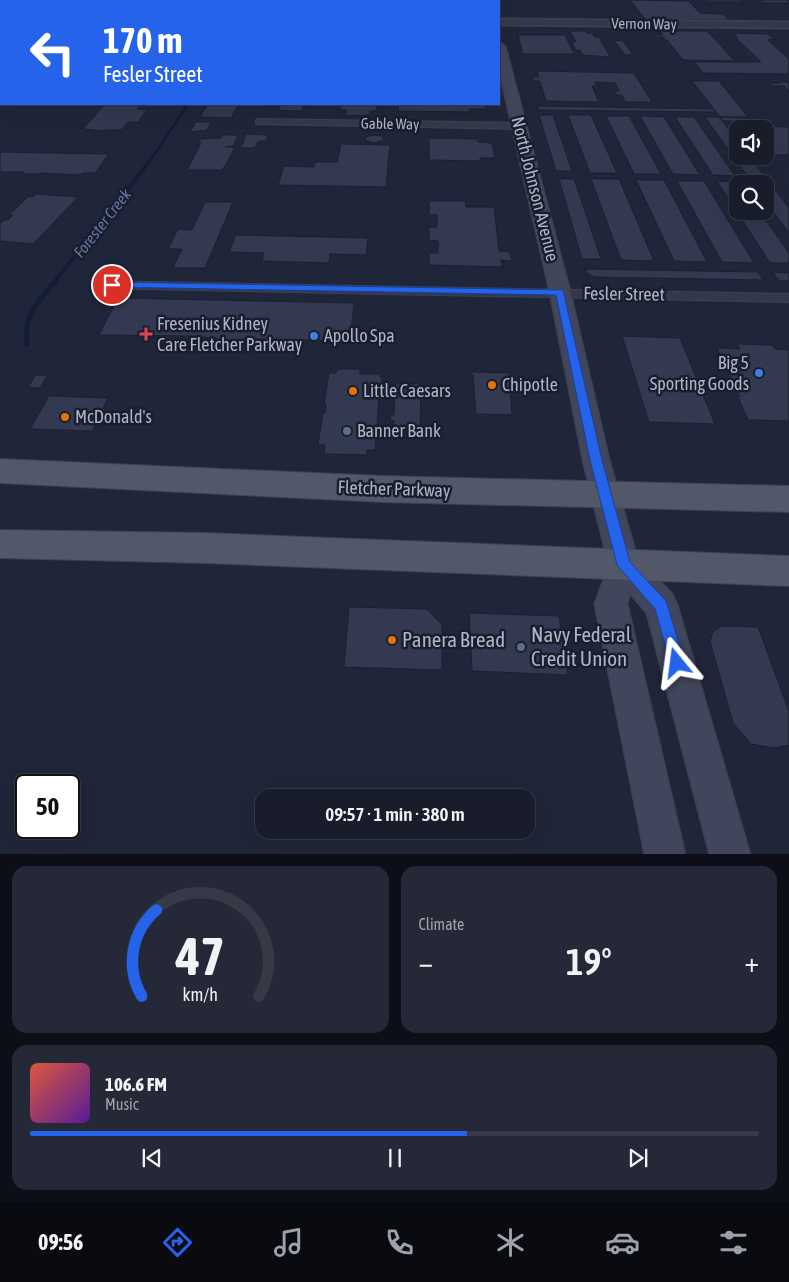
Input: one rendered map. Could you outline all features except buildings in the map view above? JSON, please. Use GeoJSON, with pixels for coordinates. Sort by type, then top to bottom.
{"type":"FeatureCollection","features":[{"type":"Feature","properties":{"kind":"main road","name":"North Johnson Avenue"},"geometry":{"type":"LineString","coordinates":[[500,50],[560,292],[605,494],[624,565],[661,606],[730,854]]}},
{"type":"Feature","properties":{"kind":"main road","name":"Fletcher Parkway"},"geometry":{"type":"LineString","coordinates":[[0,471],[382,489],[789,499]]}},
{"type":"Feature","properties":{"kind":"main road"},"geometry":{"type":"LineString","coordinates":[[0,544],[206,548],[789,571]]}},
{"type":"Feature","properties":{"kind":"main road"},"geometry":{"type":"LineString","coordinates":[[624,565],[612,604],[665,854]]}},
{"type":"Feature","properties":{"kind":"main road"},"geometry":{"type":"LineString","coordinates":[[657,816],[675,854]]}},
{"type":"Feature","properties":{"kind":"street","name":"Vernon Way"},"geometry":{"type":"LineString","coordinates":[[500,22],[789,25]]}},
{"type":"Feature","properties":{"kind":"street","name":"Gable Way"},"geometry":{"type":"LineString","coordinates":[[259,122],[520,126]]}},
{"type":"Feature","properties":{"kind":"street","name":"Fesler Street"},"geometry":{"type":"LineString","coordinates":[[98,285],[560,292],[789,298]]}},
{"type":"Feature","properties":{"kind":"waterway","name":"Forester Creek"},"geometry":{"type":"LineString","coordinates":[[148,164],[187,105]]}},
{"type":"Feature","properties":{"kind":"waterway","name":"Forester Creek"},"geometry":{"type":"LineString","coordinates":[[56,280],[149,162]]}},
{"type":"Feature","properties":{"kind":"waterway","name":"Forester Creek"},"geometry":{"type":"LineString","coordinates":[[27,344],[26,333],[30,316],[39,301],[57,279]]}},
{"type":"Feature","properties":{"kind":"place","name":"Fresenius Kidney Care Fletcher Parkway"},"geometry":{"type":"Point","coordinates":[146,334]}},
{"type":"Feature","properties":{"kind":"place","name":"Apollo Spa"},"geometry":{"type":"Point","coordinates":[314,336]}},
{"type":"Feature","properties":{"kind":"place","name":"Big 5 Sporting Goods"},"geometry":{"type":"Point","coordinates":[759,373]}},
{"type":"Feature","properties":{"kind":"place","name":"Chipotle"},"geometry":{"type":"Point","coordinates":[492,385]}},
{"type":"Feature","properties":{"kind":"place","name":"Little Caesars"},"geometry":{"type":"Point","coordinates":[353,391]}},
{"type":"Feature","properties":{"kind":"place","name":"McDonald's"},"geometry":{"type":"Point","coordinates":[65,417]}},
{"type":"Feature","properties":{"kind":"place","name":"Banner Bank"},"geometry":{"type":"Point","coordinates":[347,431]}},
{"type":"Feature","properties":{"kind":"place","name":"Panera Bread"},"geometry":{"type":"Point","coordinates":[392,640]}},
{"type":"Feature","properties":{"kind":"place","name":"Navy Federal Credit Union"},"geometry":{"type":"Point","coordinates":[521,647]}},
{"type":"Feature","properties":{"kind":"route"},"geometry":{"type":"LineString","coordinates":[[112,285],[560,292],[596,460],[624,565],[661,606],[677,663]]}}]}
